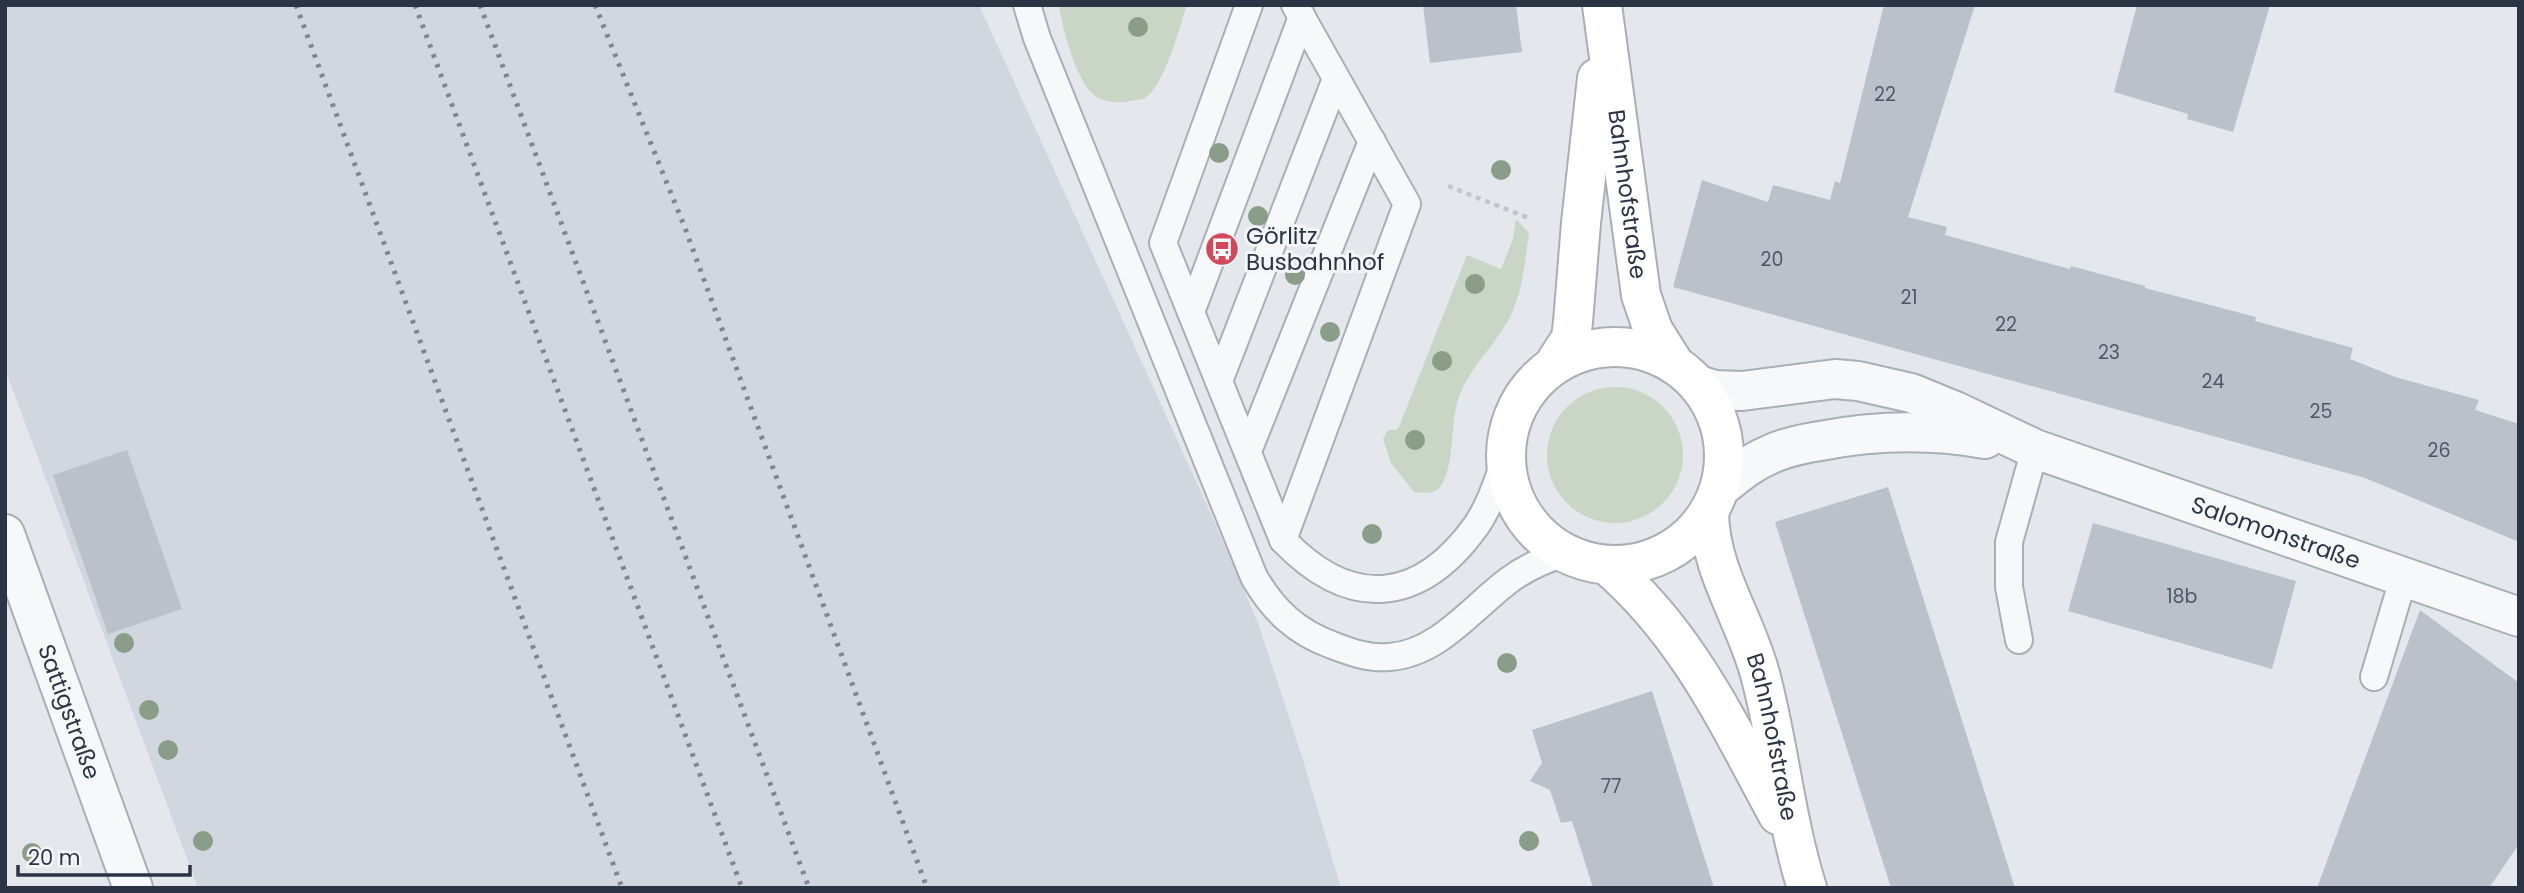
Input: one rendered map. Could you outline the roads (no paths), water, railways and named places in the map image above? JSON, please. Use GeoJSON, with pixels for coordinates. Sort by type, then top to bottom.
{"type":"FeatureCollection","features":[{"type":"Feature","properties":{"kind":"main road","name":"Bahnhofstraße"},"geometry":{"type":"LineString","coordinates":[[1603,11],[1571,338],[1553,366],[1532,386],[1518,407],[1509,431],[1506,457],[1509,481],[1516,503],[1537,532],[1566,553],[1606,565],[1630,564],[1664,554],[1695,531],[1715,499]]}},
{"type":"Feature","properties":{"kind":"main road","name":"Bahnhofstraße"},"geometry":{"type":"LineString","coordinates":[[1603,11],[1641,295],[1653,330],[1713,408],[1722,433],[1725,461],[1709,531],[1716,562],[1750,643],[1765,693],[1793,845],[1807,888]]}},
{"type":"Feature","properties":{"kind":"main road","name":"Bahnhofstraße"},"geometry":{"type":"LineString","coordinates":[[1553,366],[1586,351],[1611,347],[1651,353],[1687,375]]}},
{"type":"Feature","properties":{"kind":"main road","name":"Bahnhofstraße"},"geometry":{"type":"LineString","coordinates":[[1606,565],[1626,582],[1661,620],[1699,673],[1793,845]]}},
{"type":"Feature","properties":{"kind":"street","name":"Salomonstraße"},"geometry":{"type":"LineString","coordinates":[[1687,375],[1727,391],[1822,380],[1846,380],[1911,393],[2035,449],[2519,617]]}},
{"type":"Feature","properties":{"kind":"street","name":"Salomonstraße"},"geometry":{"type":"LineString","coordinates":[[1715,499],[1750,464],[1770,454],[1793,446],[1861,433],[1941,432],[2035,449]]}},
{"type":"Feature","properties":{"kind":"street","name":"Sattigstraße"},"geometry":{"type":"LineString","coordinates":[[5,534],[133,888]]}},
{"type":"Feature","properties":{"kind":"lane"},"geometry":{"type":"LineString","coordinates":[[1027,5],[1037,38],[1254,577],[1267,600],[1284,618],[1314,639],[1368,657],[1409,654],[1436,641],[1509,580],[1537,563],[1566,553]]}},
{"type":"Feature","properties":{"kind":"lane"},"geometry":{"type":"LineString","coordinates":[[1249,5],[1163,243],[1283,540],[1304,560],[1336,579],[1370,590],[1404,587],[1438,565],[1476,525],[1490,499],[1506,457]]}},
{"type":"Feature","properties":{"kind":"lane"},"geometry":{"type":"LineString","coordinates":[[1191,312],[1299,11]]}},
{"type":"Feature","properties":{"kind":"lane"},"geometry":{"type":"LineString","coordinates":[[1283,540],[1407,204],[1299,11]]}},
{"type":"Feature","properties":{"kind":"lane"},"geometry":{"type":"LineString","coordinates":[[1219,381],[1336,79]]}},
{"type":"Feature","properties":{"kind":"lane"},"geometry":{"type":"LineString","coordinates":[[1248,451],[1372,141]]}},
{"type":"Feature","properties":{"kind":"lane"},"geometry":{"type":"LineString","coordinates":[[2019,640],[2009,587],[2009,542],[2035,449]]}},
{"type":"Feature","properties":{"kind":"lane"},"geometry":{"type":"LineString","coordinates":[[2374,677],[2404,576]]}},
{"type":"Feature","properties":{"kind":"railway"},"geometry":{"type":"LineString","coordinates":[[296,5],[622,888]]}},
{"type":"Feature","properties":{"kind":"railway"},"geometry":{"type":"LineString","coordinates":[[415,5],[742,888]]}},
{"type":"Feature","properties":{"kind":"railway"},"geometry":{"type":"LineString","coordinates":[[480,5],[809,888]]}},
{"type":"Feature","properties":{"kind":"railway"},"geometry":{"type":"LineString","coordinates":[[595,5],[685,228],[927,888]]}},
{"type":"Feature","properties":{"kind":"place","name":"Görlitz Busbahnhof"},"geometry":{"type":"Point","coordinates":[1222,249]}}]}
